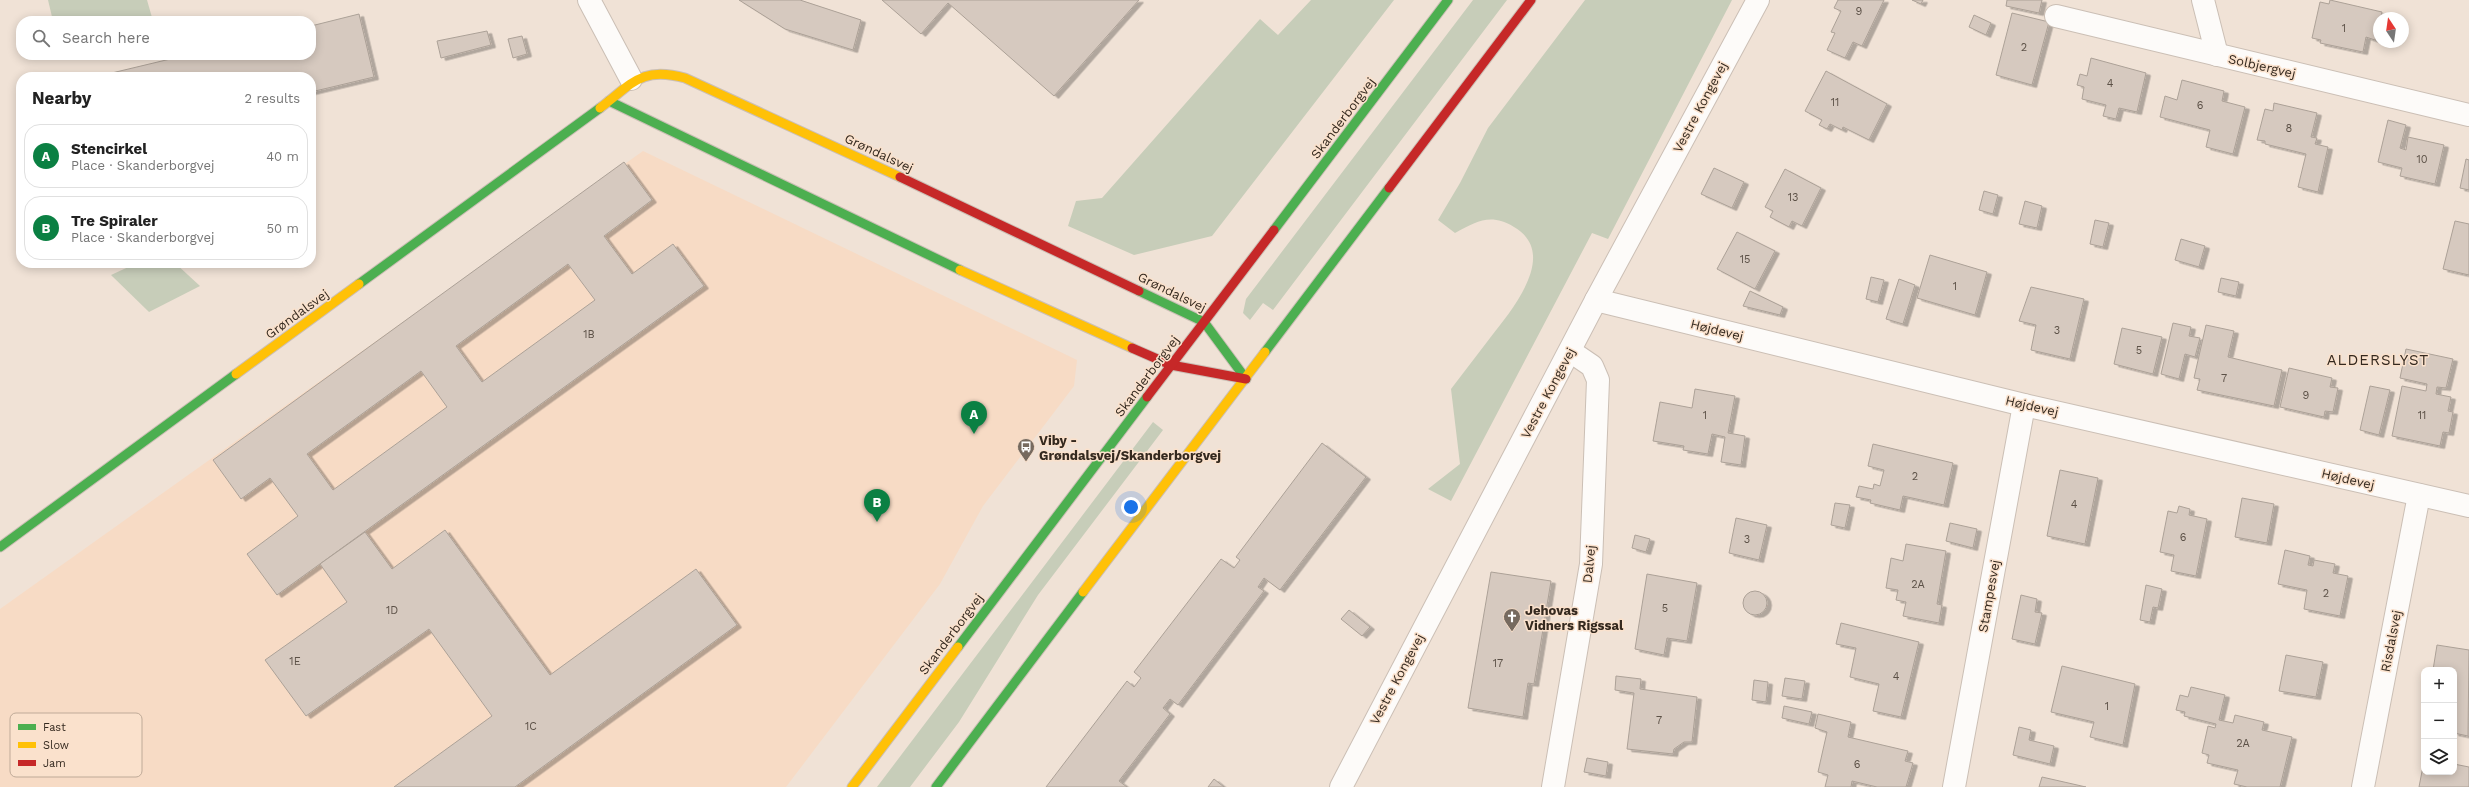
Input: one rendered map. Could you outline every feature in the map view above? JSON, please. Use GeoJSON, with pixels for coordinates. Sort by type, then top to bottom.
{"type":"FeatureCollection","features":[{"type":"Feature","properties":{"kind":"street"},"geometry":{"type":"LineString","coordinates":[[589,0],[631,79]]}},
{"type":"Feature","properties":{"kind":"street","name":"Skanderborgvej"},"geometry":{"type":"LineString","coordinates":[[852,787],[1448,0]]}},
{"type":"Feature","properties":{"kind":"street"},"geometry":{"type":"LineString","coordinates":[[936,787],[1246,379],[1372,208],[1531,0]]}},
{"type":"Feature","properties":{"kind":"street","name":"Vestre Kongevej"},"geometry":{"type":"LineString","coordinates":[[1341,787],[1596,300],[1758,0]]}},
{"type":"Feature","properties":{"kind":"street"},"geometry":{"type":"LineString","coordinates":[[2203,0],[2217,55]]}},
{"type":"Feature","properties":{"kind":"street","name":"Solbjergvej"},"geometry":{"type":"LineString","coordinates":[[2056,16],[2469,115]]}},
{"type":"Feature","properties":{"kind":"street","name":"Grøndalsvej"},"geometry":{"type":"LineString","coordinates":[[0,547],[609,101],[631,79],[653,73],[671,74],[685,78],[1001,224],[1204,322],[1246,379]]}},
{"type":"Feature","properties":{"kind":"street"},"geometry":{"type":"LineString","coordinates":[[609,101],[966,273],[1171,365],[1246,379]]}},
{"type":"Feature","properties":{"kind":"street","name":"Højdevej"},"geometry":{"type":"LineString","coordinates":[[1596,300],[2024,404],[2469,506]]}},
{"type":"Feature","properties":{"kind":"street","name":"Dalvej"},"geometry":{"type":"LineString","coordinates":[[1553,787],[1591,564],[1598,380],[1592,366],[1570,352]]}},
{"type":"Feature","properties":{"kind":"street","name":"Stampesvej"},"geometry":{"type":"LineString","coordinates":[[1954,787],[2024,404]]}},
{"type":"Feature","properties":{"kind":"street","name":"Risdalsvej"},"geometry":{"type":"LineString","coordinates":[[2363,787],[2419,495]]}},
{"type":"Feature","properties":{"kind":"shaded area"},"geometry":{"type":"Polygon","coordinates":[[[643,151],[1077,360],[1074,386],[983,506],[940,584],[786,787],[0,787],[0,609],[643,151]]]}},
{"type":"Feature","properties":{"kind":"green space"},"geometry":{"type":"Polygon","coordinates":[[[48,0],[147,0],[152,16],[52,16],[48,0]]]}},
{"type":"Feature","properties":{"kind":"green space"},"geometry":{"type":"Polygon","coordinates":[[[1311,0],[1394,0],[1212,236],[1134,255],[1068,226],[1076,201],[1102,198],[1260,19],[1278,35],[1311,0]]]}},
{"type":"Feature","properties":{"kind":"green space"},"geometry":{"type":"Polygon","coordinates":[[[1473,0],[1507,0],[1273,310],[1263,303],[1250,320],[1243,313],[1246,299],[1473,0]]]}},
{"type":"Feature","properties":{"kind":"green space"},"geometry":{"type":"Polygon","coordinates":[[[1585,0],[1732,0],[1608,239],[1592,233],[1451,501],[1428,489],[1460,464],[1451,389],[1519,298],[1532,267],[1533,252],[1527,238],[1514,227],[1498,220],[1484,220],[1477,222],[1455,233],[1438,220],[1460,183],[1488,128],[1585,0]]]}},
{"type":"Feature","properties":{"kind":"green space"},"geometry":{"type":"Polygon","coordinates":[[[126,268],[180,268],[200,286],[149,312],[111,275],[126,268]]]}},
{"type":"Feature","properties":{"kind":"green space"},"geometry":{"type":"Polygon","coordinates":[[[1153,422],[1163,430],[1038,595],[959,722],[910,787],[877,787],[1153,422]]]}},
{"type":"Feature","properties":{"kind":"building"},"geometry":{"type":"Polygon","coordinates":[[[739,0],[800,0],[861,20],[853,50],[785,29],[739,0]]]}},
{"type":"Feature","properties":{"kind":"building"},"geometry":{"type":"Polygon","coordinates":[[[882,0],[1139,0],[1054,96],[948,3],[921,34],[882,0]]]}},
{"type":"Feature","properties":{"kind":"building"},"geometry":{"type":"Polygon","coordinates":[[[1838,0],[1884,0],[1862,46],[1853,42],[1845,58],[1827,50],[1835,33],[1831,32],[1841,11],[1834,8],[1838,0]]]}},
{"type":"Feature","properties":{"kind":"building"},"geometry":{"type":"Polygon","coordinates":[[[1912,0],[1923,0],[1921,4],[1912,0]]]}},
{"type":"Feature","properties":{"kind":"building"},"geometry":{"type":"Polygon","coordinates":[[[2007,0],[2042,0],[2039,13],[2006,6],[2007,0]]]}},
{"type":"Feature","properties":{"kind":"building"},"geometry":{"type":"Polygon","coordinates":[[[2330,0],[2382,12],[2373,12],[2373,39],[2366,37],[2363,52],[2320,43],[2321,40],[2312,38],[2320,2],[2329,4],[2330,0]]]}},
{"type":"Feature","properties":{"kind":"building"},"geometry":{"type":"Polygon","coordinates":[[[2012,13],[2049,22],[2032,85],[1996,75],[2012,13]]]}},
{"type":"Feature","properties":{"kind":"building"},"geometry":{"type":"Polygon","coordinates":[[[359,14],[374,77],[316,91],[316,72],[116,72],[166,60],[316,60],[316,25],[359,14]]]}},
{"type":"Feature","properties":{"kind":"building"},"geometry":{"type":"Polygon","coordinates":[[[1974,15],[1991,23],[1986,35],[1969,27],[1974,15]]]}},
{"type":"Feature","properties":{"kind":"building"},"geometry":{"type":"Polygon","coordinates":[[[487,31],[491,45],[441,58],[437,41],[487,31]]]}},
{"type":"Feature","properties":{"kind":"building"},"geometry":{"type":"Polygon","coordinates":[[[522,36],[527,54],[513,58],[508,39],[522,36]]]}},
{"type":"Feature","properties":{"kind":"building"},"geometry":{"type":"Polygon","coordinates":[[[2091,58],[2146,73],[2137,112],[2119,108],[2116,119],[2103,116],[2106,105],[2082,99],[2084,87],[2077,85],[2080,74],[2087,76],[2091,58]]]}},
{"type":"Feature","properties":{"kind":"building"},"geometry":{"type":"Polygon","coordinates":[[[1826,71],[1887,104],[1869,140],[1843,127],[1842,130],[1830,124],[1827,129],[1819,125],[1822,120],[1805,111],[1826,71]]]}},
{"type":"Feature","properties":{"kind":"building"},"geometry":{"type":"Polygon","coordinates":[[[2182,80],[2224,91],[2222,101],[2245,107],[2233,154],[2206,147],[2210,130],[2160,117],[2165,96],[2177,100],[2182,80]]]}},
{"type":"Feature","properties":{"kind":"building"},"geometry":{"type":"Polygon","coordinates":[[[2274,103],[2317,113],[2311,137],[2317,138],[2315,144],[2328,147],[2318,192],[2298,187],[2306,154],[2265,144],[2265,141],[2257,140],[2265,109],[2273,111],[2274,103]]]}},
{"type":"Feature","properties":{"kind":"building"},"geometry":{"type":"Polygon","coordinates":[[[2388,120],[2406,125],[2400,148],[2406,150],[2408,137],[2444,145],[2435,184],[2400,176],[2402,168],[2378,162],[2388,120]]]}},
{"type":"Feature","properties":{"kind":"building"},"geometry":{"type":"Polygon","coordinates":[[[2466,159],[2469,160],[2469,190],[2460,188],[2466,159]]]}},
{"type":"Feature","properties":{"kind":"building"},"geometry":{"type":"Polygon","coordinates":[[[624,162],[652,200],[604,236],[632,274],[673,244],[704,286],[277,595],[247,554],[298,516],[270,478],[241,499],[213,460],[624,162]],[[568,264],[456,346],[482,382],[595,300],[568,264]],[[421,371],[307,454],[333,490],[447,407],[421,371]]]}},
{"type":"Feature","properties":{"kind":"building"},"geometry":{"type":"Polygon","coordinates":[[[1714,168],[1744,182],[1732,208],[1701,194],[1714,168]]]}},
{"type":"Feature","properties":{"kind":"building"},"geometry":{"type":"Polygon","coordinates":[[[1785,169],[1821,188],[1802,226],[1792,221],[1789,227],[1770,217],[1773,211],[1765,207],[1785,169]]]}},
{"type":"Feature","properties":{"kind":"building"},"geometry":{"type":"Polygon","coordinates":[[[1984,191],[1998,195],[1993,214],[1979,210],[1984,191]]]}},
{"type":"Feature","properties":{"kind":"building"},"geometry":{"type":"Polygon","coordinates":[[[2025,201],[2042,206],[2037,228],[2019,224],[2025,201]]]}},
{"type":"Feature","properties":{"kind":"building"},"geometry":{"type":"Polygon","coordinates":[[[2095,220],[2109,223],[2103,247],[2090,244],[2095,220]]]}},
{"type":"Feature","properties":{"kind":"building"},"geometry":{"type":"Polygon","coordinates":[[[2455,221],[2469,224],[2469,275],[2443,269],[2455,221]]]}},
{"type":"Feature","properties":{"kind":"building"},"geometry":{"type":"Polygon","coordinates":[[[1737,232],[1775,251],[1755,289],[1717,269],[1737,232]]]}},
{"type":"Feature","properties":{"kind":"building"},"geometry":{"type":"Polygon","coordinates":[[[2181,239],[2205,246],[2199,267],[2175,260],[2181,239]]]}},
{"type":"Feature","properties":{"kind":"building"},"geometry":{"type":"Polygon","coordinates":[[[1930,255],[1987,272],[1975,315],[1917,298],[1930,255]]]}},
{"type":"Feature","properties":{"kind":"building"},"geometry":{"type":"Polygon","coordinates":[[[1871,277],[1884,280],[1878,302],[1866,299],[1871,277]]]}},
{"type":"Feature","properties":{"kind":"building"},"geometry":{"type":"Polygon","coordinates":[[[2221,278],[2239,282],[2236,296],[2218,292],[2221,278]]]}},
{"type":"Feature","properties":{"kind":"building"},"geometry":{"type":"Polygon","coordinates":[[[1899,279],[1915,285],[1903,324],[1886,319],[1899,279]]]}},
{"type":"Feature","properties":{"kind":"building"},"geometry":{"type":"Polygon","coordinates":[[[2031,287],[2084,299],[2070,359],[2031,350],[2036,325],[2019,321],[2031,287]]]}},
{"type":"Feature","properties":{"kind":"building"},"geometry":{"type":"Polygon","coordinates":[[[1750,291],[1783,307],[1780,315],[1743,306],[1750,291]]]}},
{"type":"Feature","properties":{"kind":"building"},"geometry":{"type":"Polygon","coordinates":[[[2173,323],[2191,327],[2189,336],[2200,338],[2195,357],[2185,354],[2179,379],[2161,374],[2173,323]]]}},
{"type":"Feature","properties":{"kind":"building"},"geometry":{"type":"Polygon","coordinates":[[[2206,325],[2234,331],[2228,357],[2282,370],[2274,406],[2197,390],[2200,379],[2194,378],[2206,325]]]}},
{"type":"Feature","properties":{"kind":"building"},"geometry":{"type":"Polygon","coordinates":[[[2122,328],[2162,337],[2153,374],[2114,364],[2122,328]]]}},
{"type":"Feature","properties":{"kind":"building"},"geometry":{"type":"Polygon","coordinates":[[[2406,349],[2453,359],[2446,388],[2437,387],[2436,394],[2451,397],[2448,411],[2453,412],[2449,433],[2443,432],[2440,446],[2392,436],[2402,386],[2426,391],[2427,384],[2400,378],[2406,349]]]}},
{"type":"Feature","properties":{"kind":"building"},"geometry":{"type":"Polygon","coordinates":[[[2289,368],[2332,378],[2330,387],[2338,388],[2333,412],[2325,411],[2324,417],[2280,407],[2289,368]]]}},
{"type":"Feature","properties":{"kind":"building"},"geometry":{"type":"Polygon","coordinates":[[[2370,386],[2390,390],[2379,435],[2360,430],[2370,386]]]}},
{"type":"Feature","properties":{"kind":"building"},"geometry":{"type":"Polygon","coordinates":[[[1695,389],[1735,396],[1728,433],[1745,436],[1741,465],[1721,462],[1725,437],[1712,434],[1708,454],[1683,450],[1684,446],[1653,441],[1660,402],[1692,408],[1695,389]]]}},
{"type":"Feature","properties":{"kind":"building"},"geometry":{"type":"Polygon","coordinates":[[[1322,443],[1366,477],[1280,590],[1264,578],[1258,587],[1264,591],[1178,705],[1170,699],[1163,708],[1170,714],[1119,781],[1127,787],[1046,787],[1127,681],[1134,687],[1141,678],[1134,672],[1221,559],[1234,568],[1240,560],[1236,557],[1322,443]]]}},
{"type":"Feature","properties":{"kind":"building"},"geometry":{"type":"Polygon","coordinates":[[[1873,444],[1953,463],[1944,505],[1903,496],[1900,510],[1870,503],[1871,500],[1856,497],[1859,486],[1873,489],[1874,484],[1880,486],[1884,470],[1868,466],[1873,444]]]}},
{"type":"Feature","properties":{"kind":"building"},"geometry":{"type":"Polygon","coordinates":[[[2060,470],[2098,478],[2085,544],[2047,536],[2060,470]]]}},
{"type":"Feature","properties":{"kind":"building"},"geometry":{"type":"Polygon","coordinates":[[[2242,498],[2274,504],[2267,543],[2235,537],[2242,498]]]}},
{"type":"Feature","properties":{"kind":"building"},"geometry":{"type":"Polygon","coordinates":[[[1835,503],[1850,505],[1845,528],[1831,525],[1835,503]]]}},
{"type":"Feature","properties":{"kind":"building"},"geometry":{"type":"Polygon","coordinates":[[[2179,506],[2190,509],[2189,515],[2207,519],[2196,576],[2171,571],[2174,555],[2160,552],[2168,511],[2177,513],[2179,506]]]}},
{"type":"Feature","properties":{"kind":"building"},"geometry":{"type":"Polygon","coordinates":[[[1736,518],[1767,525],[1759,560],[1729,553],[1736,518]]]}},
{"type":"Feature","properties":{"kind":"building"},"geometry":{"type":"Polygon","coordinates":[[[1950,523],[1977,529],[1973,548],[1946,541],[1950,523]]]}},
{"type":"Feature","properties":{"kind":"building"},"geometry":{"type":"Polygon","coordinates":[[[445,530],[550,675],[696,569],[737,625],[515,787],[394,787],[492,716],[429,629],[306,716],[265,660],[347,602],[320,564],[365,532],[392,569],[445,530]]]}},
{"type":"Feature","properties":{"kind":"building"},"geometry":{"type":"Polygon","coordinates":[[[1635,535],[1650,539],[1646,552],[1632,548],[1635,535]]]}},
{"type":"Feature","properties":{"kind":"building"},"geometry":{"type":"Polygon","coordinates":[[[1906,544],[1946,551],[1937,604],[1942,605],[1939,623],[1903,616],[1906,602],[1896,600],[1898,590],[1886,588],[1891,558],[1903,561],[1906,544]]]}},
{"type":"Feature","properties":{"kind":"building"},"geometry":{"type":"Polygon","coordinates":[[[2285,550],[2310,556],[2308,565],[2313,566],[2314,560],[2335,564],[2333,573],[2348,576],[2340,616],[2304,609],[2307,590],[2278,584],[2285,550]]]}},
{"type":"Feature","properties":{"kind":"building","name":"Jehovas Vidners Rigssal"},"geometry":{"type":"Polygon","coordinates":[[[1491,572],[1551,581],[1534,684],[1528,683],[1523,717],[1468,708],[1491,572]]]}},
{"type":"Feature","properties":{"kind":"building"},"geometry":{"type":"Polygon","coordinates":[[[1647,574],[1697,583],[1687,641],[1667,638],[1664,655],[1635,649],[1647,574]]]}},
{"type":"Feature","properties":{"kind":"building"},"geometry":{"type":"Polygon","coordinates":[[[2146,585],[2162,589],[2158,608],[2153,607],[2150,622],[2140,620],[2146,585]]]}},
{"type":"Feature","properties":{"kind":"building"},"geometry":{"type":"Polygon","coordinates":[[[1755,591],[1760,592],[1766,598],[1766,608],[1760,614],[1755,615],[1750,614],[1744,608],[1743,603],[1744,598],[1750,592],[1755,591]]]}},
{"type":"Feature","properties":{"kind":"building"},"geometry":{"type":"Polygon","coordinates":[[[2021,595],[2037,599],[2035,612],[2042,613],[2035,644],[2012,639],[2021,595]]]}},
{"type":"Feature","properties":{"kind":"building"},"geometry":{"type":"Polygon","coordinates":[[[1349,610],[1370,627],[1362,636],[1341,619],[1349,610]]]}},
{"type":"Feature","properties":{"kind":"building"},"geometry":{"type":"Polygon","coordinates":[[[1841,623],[1919,642],[1901,717],[1873,711],[1879,684],[1850,677],[1856,648],[1836,644],[1841,623]]]}},
{"type":"Feature","properties":{"kind":"building"},"geometry":{"type":"Polygon","coordinates":[[[2437,645],[2469,650],[2468,736],[2457,734],[2457,667],[2433,667],[2437,645]]]}},
{"type":"Feature","properties":{"kind":"building"},"geometry":{"type":"Polygon","coordinates":[[[2286,655],[2323,662],[2316,697],[2279,691],[2286,655]]]}},
{"type":"Feature","properties":{"kind":"building"},"geometry":{"type":"Polygon","coordinates":[[[2062,666],[2135,684],[2123,745],[2090,737],[2094,722],[2051,712],[2062,666]]]}},
{"type":"Feature","properties":{"kind":"building"},"geometry":{"type":"Polygon","coordinates":[[[1616,676],[1641,679],[1640,689],[1697,697],[1692,742],[1684,742],[1674,749],[1673,754],[1627,749],[1634,693],[1615,690],[1616,676]]]}},
{"type":"Feature","properties":{"kind":"building"},"geometry":{"type":"Polygon","coordinates":[[[1785,678],[1805,681],[1802,699],[1782,696],[1785,678]]]}},
{"type":"Feature","properties":{"kind":"building"},"geometry":{"type":"Polygon","coordinates":[[[1754,680],[1768,682],[1766,702],[1752,700],[1754,680]]]}},
{"type":"Feature","properties":{"kind":"building"},"geometry":{"type":"Polygon","coordinates":[[[2191,687],[2225,695],[2219,720],[2233,723],[2235,715],[2264,722],[2262,730],[2292,737],[2280,787],[2247,787],[2234,784],[2238,770],[2207,763],[2209,755],[2202,753],[2208,726],[2215,728],[2216,724],[2184,716],[2185,712],[2176,710],[2180,695],[2188,697],[2191,687]]]}},
{"type":"Feature","properties":{"kind":"building"},"geometry":{"type":"Polygon","coordinates":[[[1784,706],[1812,712],[1809,724],[1782,718],[1784,706]]]}},
{"type":"Feature","properties":{"kind":"building"},"geometry":{"type":"Polygon","coordinates":[[[1818,714],[1851,722],[1848,737],[1908,751],[1905,761],[1913,763],[1906,787],[1877,787],[1852,781],[1851,787],[1825,787],[1828,775],[1818,772],[1827,732],[1815,728],[1818,714]]]}},
{"type":"Feature","properties":{"kind":"building"},"geometry":{"type":"Polygon","coordinates":[[[2019,727],[2031,730],[2029,740],[2054,746],[2050,764],[2013,755],[2019,727]]]}},
{"type":"Feature","properties":{"kind":"building"},"geometry":{"type":"Polygon","coordinates":[[[1587,758],[1608,762],[1606,776],[1584,772],[1587,758]]]}},
{"type":"Feature","properties":{"kind":"building"},"geometry":{"type":"Polygon","coordinates":[[[2457,765],[2469,767],[2469,787],[2419,787],[2421,775],[2457,775],[2457,765]]]}},
{"type":"Feature","properties":{"kind":"building"},"geometry":{"type":"Polygon","coordinates":[[[2042,777],[2086,787],[2039,787],[2042,777]]]}},
{"type":"Feature","properties":{"kind":"building"},"geometry":{"type":"Polygon","coordinates":[[[1214,779],[1224,787],[1208,787],[1214,779]]]}},
{"type":"Feature","properties":{"kind":"traffic: fast"},"geometry":{"type":"LineString","coordinates":[[1274,230],[1448,0]]}},
{"type":"Feature","properties":{"kind":"traffic: fast"},"geometry":{"type":"LineString","coordinates":[[609,101],[960,270]]}},
{"type":"Feature","properties":{"kind":"traffic: fast"},"geometry":{"type":"LineString","coordinates":[[359,284],[600,108]]}},
{"type":"Feature","properties":{"kind":"traffic: fast"},"geometry":{"type":"LineString","coordinates":[[1265,352],[1389,188]]}},
{"type":"Feature","properties":{"kind":"traffic: fast"},"geometry":{"type":"LineString","coordinates":[[1139,291],[1204,322],[1246,379]]}},
{"type":"Feature","properties":{"kind":"traffic: fast"},"geometry":{"type":"LineString","coordinates":[[0,547],[236,374]]}},
{"type":"Feature","properties":{"kind":"traffic: fast"},"geometry":{"type":"LineString","coordinates":[[958,647],[1147,397]]}},
{"type":"Feature","properties":{"kind":"traffic: fast"},"geometry":{"type":"LineString","coordinates":[[936,787],[1083,592]]}},
{"type":"Feature","properties":{"kind":"traffic: slow"},"geometry":{"type":"LineString","coordinates":[[600,108],[629,85],[647,76],[658,74],[685,78],[900,177]]}},
{"type":"Feature","properties":{"kind":"traffic: slow"},"geometry":{"type":"LineString","coordinates":[[960,270],[1132,348]]}},
{"type":"Feature","properties":{"kind":"traffic: slow"},"geometry":{"type":"LineString","coordinates":[[236,374],[359,284]]}},
{"type":"Feature","properties":{"kind":"traffic: slow"},"geometry":{"type":"LineString","coordinates":[[1083,592],[1265,352]]}},
{"type":"Feature","properties":{"kind":"traffic: slow"},"geometry":{"type":"LineString","coordinates":[[852,787],[958,647]]}},
{"type":"Feature","properties":{"kind":"traffic: jam"},"geometry":{"type":"LineString","coordinates":[[1389,188],[1531,0]]}},
{"type":"Feature","properties":{"kind":"traffic: jam"},"geometry":{"type":"LineString","coordinates":[[900,177],[1139,291]]}},
{"type":"Feature","properties":{"kind":"traffic: jam"},"geometry":{"type":"LineString","coordinates":[[1147,397],[1274,230]]}},
{"type":"Feature","properties":{"kind":"traffic: jam"},"geometry":{"type":"LineString","coordinates":[[1132,348],[1171,365],[1246,379]]}},
{"type":"Feature","properties":{"kind":"place","name":"Stencirkel"},"geometry":{"type":"Point","coordinates":[974,434]}},
{"type":"Feature","properties":{"kind":"place","name":"Viby - Grøndalsvej/Skanderborgvej"},"geometry":{"type":"Point","coordinates":[1026,462]}},
{"type":"Feature","properties":{"kind":"place","name":"Tre Spiraler"},"geometry":{"type":"Point","coordinates":[877,522]}},
{"type":"Feature","properties":{"kind":"place","name":"Jehovas Vidners Rigssal"},"geometry":{"type":"Point","coordinates":[1512,632]}},
{"type":"Feature","properties":{"kind":"district","name":"ALDERSLYST"},"geometry":{"type":"Point","coordinates":[2378,360]}}]}
